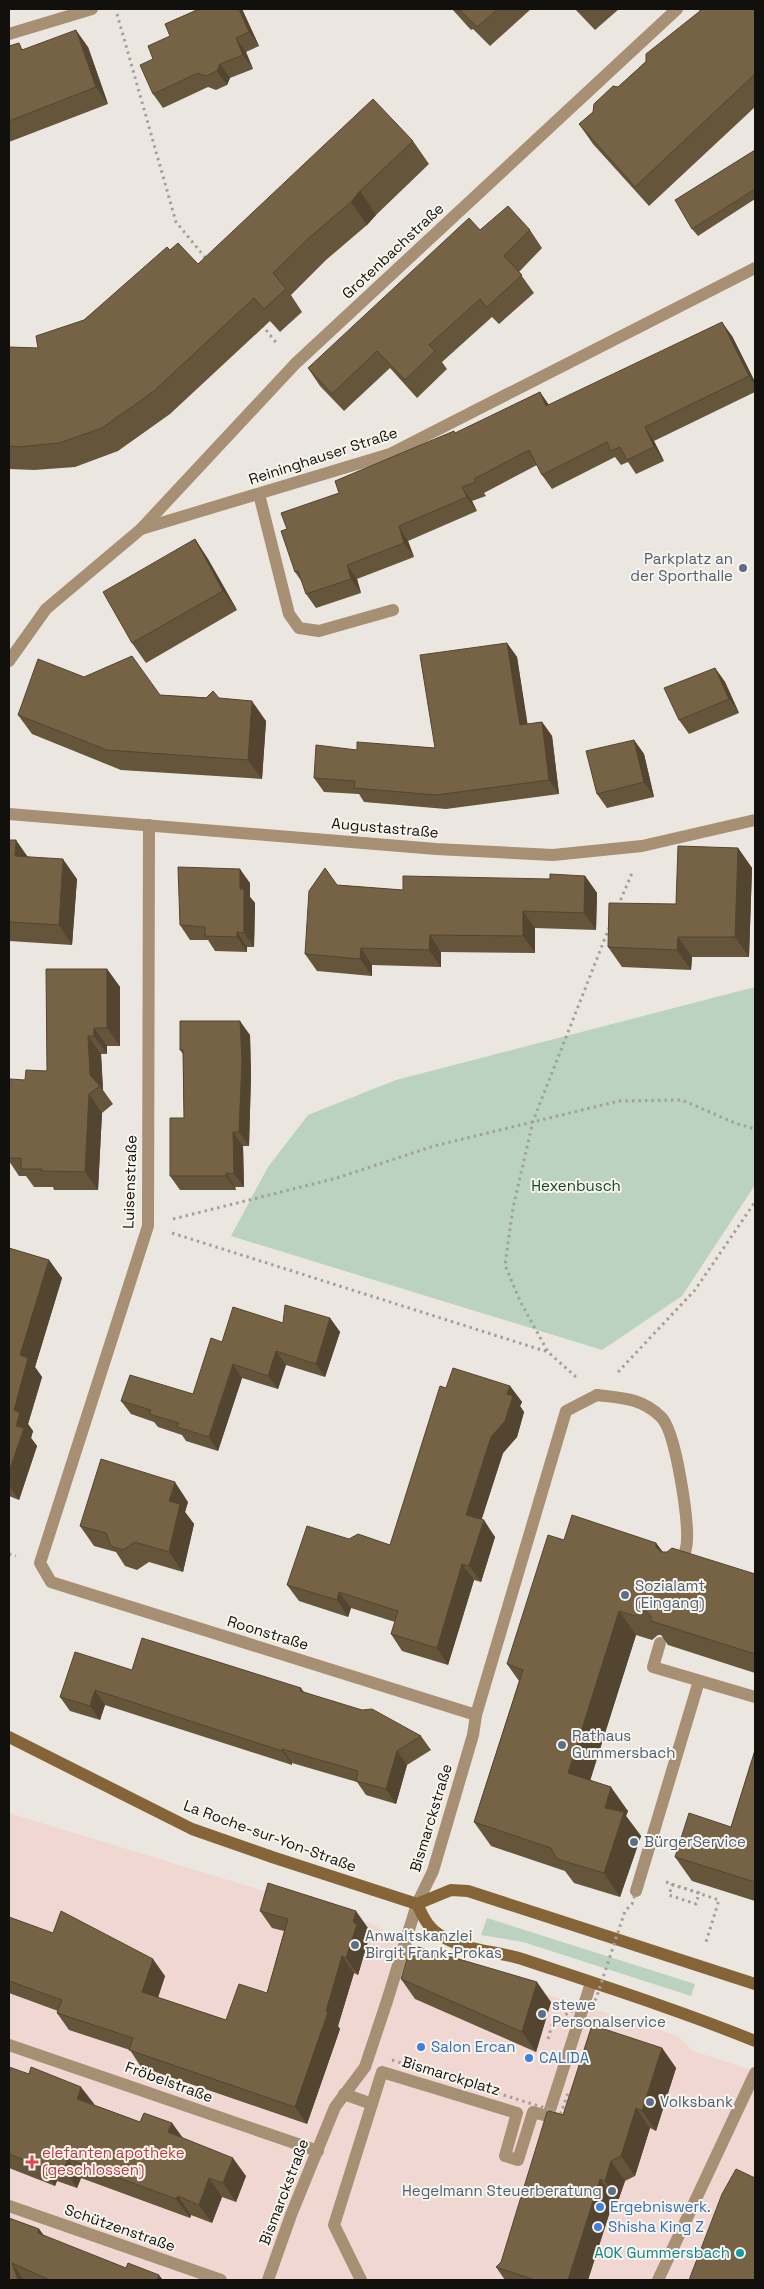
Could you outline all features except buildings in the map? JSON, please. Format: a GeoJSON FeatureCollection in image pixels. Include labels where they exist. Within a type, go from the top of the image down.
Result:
{"type":"FeatureCollection","features":[{"type":"Feature","properties":{"kind":"street"},"geometry":{"type":"LineString","coordinates":[[9,34],[92,9]]}},
{"type":"Feature","properties":{"kind":"street","name":"Grotenbachstraße"},"geometry":{"type":"LineString","coordinates":[[141,529],[295,364],[677,9]]}},
{"type":"Feature","properties":{"kind":"street","name":"Reininghauser Straße"},"geometry":{"type":"LineString","coordinates":[[9,661],[46,609],[141,529],[390,454],[755,268]]}},
{"type":"Feature","properties":{"kind":"street"},"geometry":{"type":"LineString","coordinates":[[258,494],[289,614],[299,628],[319,631],[393,610]]}},
{"type":"Feature","properties":{"kind":"street","name":"Augustastraße"},"geometry":{"type":"LineString","coordinates":[[9,814],[436,849],[543,854],[642,846],[755,820]]}},
{"type":"Feature","properties":{"kind":"street","name":"Luisenstraße"},"geometry":{"type":"LineString","coordinates":[[51,1582],[40,1563],[148,1226],[149,825]]}},
{"type":"Feature","properties":{"kind":"street"},"geometry":{"type":"LineString","coordinates":[[597,1395],[636,1400],[662,1417],[678,1463],[686,1507],[688,1543],[681,1569]]}},
{"type":"Feature","properties":{"kind":"street","name":"Bismarckstraße"},"geometry":{"type":"LineString","coordinates":[[268,2280],[335,2107],[365,2067],[388,2002],[417,1904],[433,1871],[473,1735],[476,1715],[566,1411],[597,1395]]}},
{"type":"Feature","properties":{"kind":"street","name":"Roonstraße"},"geometry":{"type":"LineString","coordinates":[[51,1582],[476,1715]]}},
{"type":"Feature","properties":{"kind":"street"},"geometry":{"type":"LineString","coordinates":[[660,1643],[653,1667],[755,1697]]}},
{"type":"Feature","properties":{"kind":"street"},"geometry":{"type":"LineString","coordinates":[[636,1891],[698,1681]]}},
{"type":"Feature","properties":{"kind":"street","name":"La Roche-sur-Yon-Straße"},"geometry":{"type":"LineString","coordinates":[[9,1737],[192,1829],[417,1904]]}},
{"type":"Feature","properties":{"kind":"street"},"geometry":{"type":"LineString","coordinates":[[755,1984],[468,1891],[451,1890],[417,1904],[429,1928],[445,1938],[472,1948],[515,1957],[591,1982],[706,2021],[755,2041]]}},
{"type":"Feature","properties":{"kind":"street","name":"Bismarckplatz"},"geometry":{"type":"LineString","coordinates":[[361,2280],[334,2225],[382,2072],[517,2113],[505,2156],[518,2160],[532,2112],[551,2121],[591,1982]]}},
{"type":"Feature","properties":{"kind":"street","name":"Fröbelstraße"},"geometry":{"type":"LineString","coordinates":[[9,2045],[318,2151]]}},
{"type":"Feature","properties":{"kind":"street"},"geometry":{"type":"LineString","coordinates":[[658,2280],[755,2073]]}},
{"type":"Feature","properties":{"kind":"street"},"geometry":{"type":"LineString","coordinates":[[344,2094],[372,2104]]}},
{"type":"Feature","properties":{"kind":"street","name":"Schützenstraße"},"geometry":{"type":"LineString","coordinates":[[9,2206],[221,2280]]}},
{"type":"Feature","properties":{"kind":"path"},"geometry":{"type":"LineString","coordinates":[[115,9],[176,222],[213,267]]}},
{"type":"Feature","properties":{"kind":"path"},"geometry":{"type":"LineString","coordinates":[[257,320],[295,364]]}},
{"type":"Feature","properties":{"kind":"path"},"geometry":{"type":"LineString","coordinates":[[616,910],[642,846]]}},
{"type":"Feature","properties":{"kind":"path"},"geometry":{"type":"LineString","coordinates":[[613,920],[533,1121],[513,1208],[505,1265],[520,1302],[548,1352],[597,1395],[694,1290],[755,1202]]}},
{"type":"Feature","properties":{"kind":"path"},"geometry":{"type":"LineString","coordinates":[[148,1226],[337,1178],[434,1146],[619,1101],[682,1100],[735,1123],[755,1129]]}},
{"type":"Feature","properties":{"kind":"path"},"geometry":{"type":"LineString","coordinates":[[148,1226],[548,1352]]}},
{"type":"Feature","properties":{"kind":"path"},"geometry":{"type":"LineString","coordinates":[[670,1883],[699,1893],[697,1898],[696,1904],[669,1895],[672,1885],[678,1886],[686,1889],[695,1892],[703,1895],[719,1900],[706,1944]]}},
{"type":"Feature","properties":{"kind":"path"},"geometry":{"type":"LineString","coordinates":[[548,2039],[553,2021],[596,2000],[625,1911],[632,1904],[636,1891]]}},
{"type":"Feature","properties":{"kind":"path"},"geometry":{"type":"LineString","coordinates":[[392,2060],[561,2113],[568,2093],[575,2095]]}},
{"type":"Feature","properties":{"kind":"shaded area"},"geometry":{"type":"Polygon","coordinates":[[[9,1813],[372,1924],[439,1960],[678,2036],[693,2051],[755,2071],[755,2280],[9,2280],[9,1813]]]}},
{"type":"Feature","properties":{"kind":"green space","name":"Hexenbusch"},"geometry":{"type":"Polygon","coordinates":[[[755,987],[755,1185],[682,1296],[602,1350],[231,1236],[268,1167],[308,1115],[396,1080],[755,987]]]}},
{"type":"Feature","properties":{"kind":"green space"},"geometry":{"type":"Polygon","coordinates":[[[487,1918],[695,1984],[691,1996],[523,1942],[481,1935],[487,1918]]]}},
{"type":"Feature","properties":{"kind":"place","name":"Parkplatz an der Sporthalle"},"geometry":{"type":"Point","coordinates":[743,568]}},
{"type":"Feature","properties":{"kind":"place","name":"Sozialamt (Eingang)"},"geometry":{"type":"Point","coordinates":[625,1595]}},
{"type":"Feature","properties":{"kind":"place","name":"Rathaus Gummersbach"},"geometry":{"type":"Point","coordinates":[562,1745]}},
{"type":"Feature","properties":{"kind":"place","name":"BürgerService"},"geometry":{"type":"Point","coordinates":[634,1842]}},
{"type":"Feature","properties":{"kind":"place","name":"Anwaltskanzlei Birgit Frank-Prokas"},"geometry":{"type":"Point","coordinates":[355,1945]}},
{"type":"Feature","properties":{"kind":"place","name":"stewe Personalservice"},"geometry":{"type":"Point","coordinates":[542,2014]}},
{"type":"Feature","properties":{"kind":"place","name":"Salon Ercan"},"geometry":{"type":"Point","coordinates":[421,2047]}},
{"type":"Feature","properties":{"kind":"place","name":"CALIDA"},"geometry":{"type":"Point","coordinates":[529,2058]}},
{"type":"Feature","properties":{"kind":"place","name":"Volksbank"},"geometry":{"type":"Point","coordinates":[650,2102]}},
{"type":"Feature","properties":{"kind":"place","name":"elefanten apotheke (geschlossen)"},"geometry":{"type":"Point","coordinates":[32,2162]}},
{"type":"Feature","properties":{"kind":"place","name":"Hegelmann Steuerberatung"},"geometry":{"type":"Point","coordinates":[612,2191]}},
{"type":"Feature","properties":{"kind":"place","name":"Ergebniswerk."},"geometry":{"type":"Point","coordinates":[600,2207]}},
{"type":"Feature","properties":{"kind":"place","name":"Shisha King Z"},"geometry":{"type":"Point","coordinates":[598,2227]}},
{"type":"Feature","properties":{"kind":"place","name":"AOK Gummersbach"},"geometry":{"type":"Point","coordinates":[740,2253]}}]}
